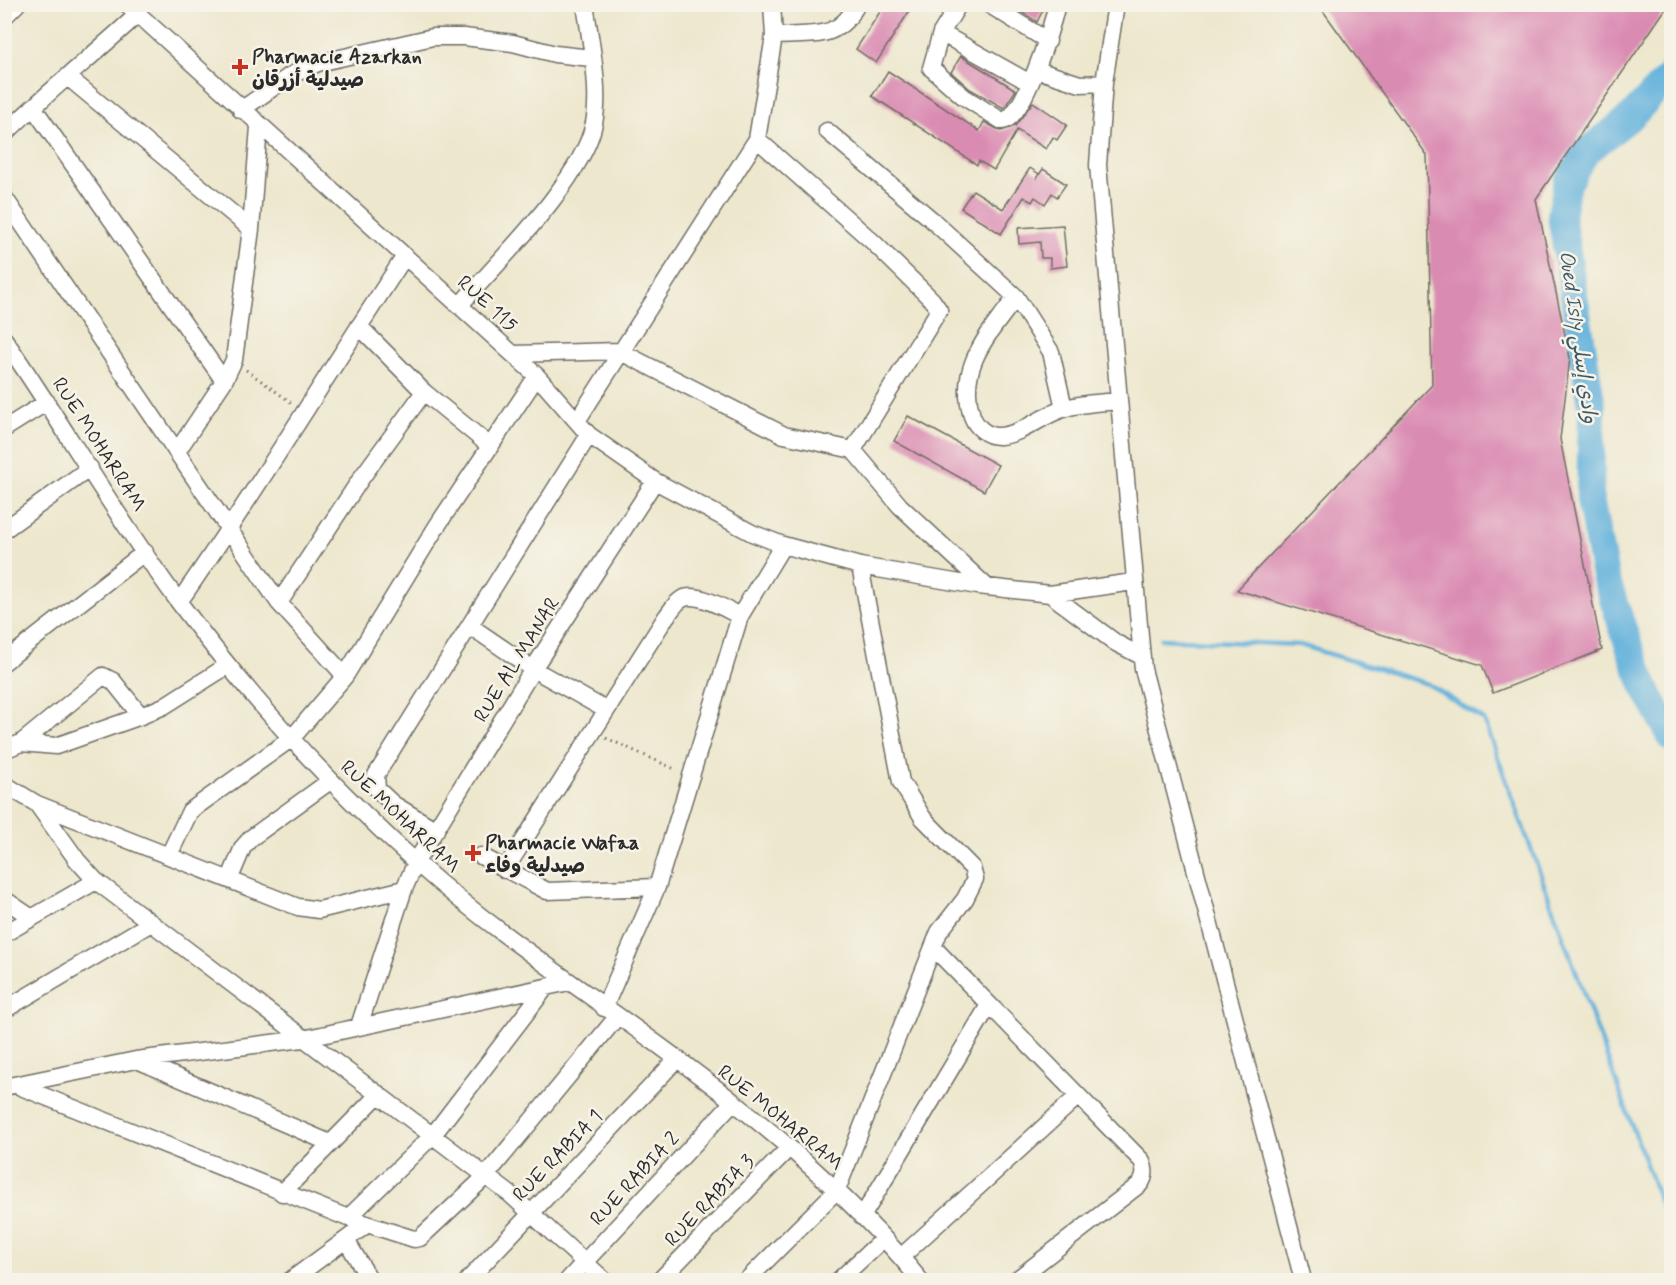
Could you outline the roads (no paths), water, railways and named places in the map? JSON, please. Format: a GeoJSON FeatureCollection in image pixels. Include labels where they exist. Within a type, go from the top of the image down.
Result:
{"type":"FeatureCollection","features":[{"type":"Feature","properties":{"kind":"street"},"geometry":{"type":"LineString","coordinates":[[4,17],[17,4]]}},
{"type":"Feature","properties":{"kind":"street"},"geometry":{"type":"LineString","coordinates":[[459,306],[553,198],[583,157],[595,122],[597,93],[585,4]]}},
{"type":"Feature","properties":{"kind":"street"},"geometry":{"type":"LineString","coordinates":[[577,421],[619,351],[757,139],[774,36],[772,4]]}},
{"type":"Feature","properties":{"kind":"street"},"geometry":{"type":"LineString","coordinates":[[774,36],[834,32],[847,22],[857,4]]}},
{"type":"Feature","properties":{"kind":"street"},"geometry":{"type":"LineString","coordinates":[[959,4],[941,33],[931,68],[964,98],[1002,121],[1011,117],[1034,76],[1048,40],[1057,4]]}},
{"type":"Feature","properties":{"kind":"street"},"geometry":{"type":"LineString","coordinates":[[988,4],[1048,40]]}},
{"type":"Feature","properties":{"kind":"street"},"geometry":{"type":"LineString","coordinates":[[1116,4],[1104,83],[1098,165],[1141,656],[1303,1281]]}},
{"type":"Feature","properties":{"kind":"street"},"geometry":{"type":"LineString","coordinates":[[4,135],[33,107],[69,78],[132,9]]}},
{"type":"Feature","properties":{"kind":"street","name":"RUE 115"},"geometry":{"type":"LineString","coordinates":[[132,9],[259,127],[514,354],[537,376],[589,435],[655,481],[752,533],[783,545],[860,566],[987,587],[1050,594],[1133,582]]}},
{"type":"Feature","properties":{"kind":"street"},"geometry":{"type":"LineString","coordinates":[[941,33],[1034,76],[1080,84],[1104,83]]}},
{"type":"Feature","properties":{"kind":"street"},"geometry":{"type":"LineString","coordinates":[[241,110],[291,75],[318,63],[433,37],[484,39],[555,54],[591,58]]}},
{"type":"Feature","properties":{"kind":"street"},"geometry":{"type":"LineString","coordinates":[[69,78],[251,229]]}},
{"type":"Feature","properties":{"kind":"street"},"geometry":{"type":"LineString","coordinates":[[33,107],[224,381]]}},
{"type":"Feature","properties":{"kind":"street"},"geometry":{"type":"LineString","coordinates":[[178,450],[224,381],[234,360],[251,229],[259,127]]}},
{"type":"Feature","properties":{"kind":"street"},"geometry":{"type":"LineString","coordinates":[[827,130],[931,219],[1016,297],[1051,352],[1063,406]]}},
{"type":"Feature","properties":{"kind":"street"},"geometry":{"type":"LineString","coordinates":[[757,139],[873,242],[932,300],[939,310],[853,450]]}},
{"type":"Feature","properties":{"kind":"street"},"geometry":{"type":"LineString","coordinates":[[4,197],[231,528],[279,603],[345,676]]}},
{"type":"Feature","properties":{"kind":"street"},"geometry":{"type":"LineString","coordinates":[[179,602],[231,528],[303,411],[405,256]]}},
{"type":"Feature","properties":{"kind":"street"},"geometry":{"type":"LineString","coordinates":[[1016,297],[988,335],[969,372],[967,394],[975,424],[985,433],[997,436],[1013,434],[1063,406],[1118,399]]}},
{"type":"Feature","properties":{"kind":"street"},"geometry":{"type":"LineString","coordinates":[[359,326],[424,392],[490,446]]}},
{"type":"Feature","properties":{"kind":"street","name":"RUE MOHARRAM"},"geometry":{"type":"LineString","coordinates":[[4,339],[179,602],[227,666],[330,781],[416,862],[569,982],[677,1059],[837,1190],[901,1257],[920,1281]]}},
{"type":"Feature","properties":{"kind":"street"},"geometry":{"type":"LineString","coordinates":[[514,354],[619,351],[784,435],[853,450],[900,506],[987,587]]}},
{"type":"Feature","properties":{"kind":"street"},"geometry":{"type":"LineString","coordinates":[[169,855],[183,823],[196,806],[292,738],[345,676],[437,526],[537,376]]}},
{"type":"Feature","properties":{"kind":"street"},"geometry":{"type":"LineString","coordinates":[[279,603],[362,477],[424,392]]}},
{"type":"Feature","properties":{"kind":"street"},"geometry":{"type":"LineString","coordinates":[[4,429],[47,402]]}},
{"type":"Feature","properties":{"kind":"street"},"geometry":{"type":"LineString","coordinates":[[436,830],[393,804],[377,789],[376,775],[589,435]]}},
{"type":"Feature","properties":{"kind":"street"},"geometry":{"type":"LineString","coordinates":[[4,530],[90,468]]}},
{"type":"Feature","properties":{"kind":"street","name":"RUE AL MANAR"},"geometry":{"type":"LineString","coordinates":[[359,1026],[404,889],[416,862],[533,669],[655,481]]}},
{"type":"Feature","properties":{"kind":"street"},"geometry":{"type":"LineString","coordinates":[[10,1086],[366,1225],[406,1238],[420,1238],[484,1177],[610,1012],[657,887],[740,616],[783,545]]}},
{"type":"Feature","properties":{"kind":"street"},"geometry":{"type":"LineString","coordinates":[[4,662],[145,552]]}},
{"type":"Feature","properties":{"kind":"street"},"geometry":{"type":"LineString","coordinates":[[747,1281],[837,1190],[939,932],[972,888],[975,873],[923,818],[901,782],[860,566]]}},
{"type":"Feature","properties":{"kind":"street"},"geometry":{"type":"LineString","coordinates":[[1050,594],[1116,643],[1141,656]]}},
{"type":"Feature","properties":{"kind":"street"},"geometry":{"type":"LineString","coordinates":[[505,870],[666,617],[680,600],[689,597],[705,601],[740,616]]}},
{"type":"Feature","properties":{"kind":"street"},"geometry":{"type":"LineString","coordinates":[[470,626],[533,669],[606,710]]}},
{"type":"Feature","properties":{"kind":"street"},"geometry":{"type":"LineString","coordinates":[[21,743],[56,746],[141,716],[164,706],[227,666]]}},
{"type":"Feature","properties":{"kind":"street"},"geometry":{"type":"LineString","coordinates":[[4,750],[21,743],[103,676],[113,681],[141,716]]}},
{"type":"Feature","properties":{"kind":"street"},"geometry":{"type":"LineString","coordinates":[[230,879],[246,843],[330,781]]}},
{"type":"Feature","properties":{"kind":"street"},"geometry":{"type":"LineString","coordinates":[[5,783],[37,804],[298,908],[314,911],[404,889]]}},
{"type":"Feature","properties":{"kind":"street"},"geometry":{"type":"LineString","coordinates":[[37,804],[77,860],[96,881],[433,1135],[531,1212],[604,1281]]}},
{"type":"Feature","properties":{"kind":"street"},"geometry":{"type":"LineString","coordinates":[[481,856],[547,891],[657,887]]}},
{"type":"Feature","properties":{"kind":"street"},"geometry":{"type":"LineString","coordinates":[[4,934],[96,881]]}},
{"type":"Feature","properties":{"kind":"street"},"geometry":{"type":"LineString","coordinates":[[4,899],[32,918]]}},
{"type":"Feature","properties":{"kind":"street"},"geometry":{"type":"LineString","coordinates":[[4,1010],[151,923]]}},
{"type":"Feature","properties":{"kind":"street"},"geometry":{"type":"LineString","coordinates":[[933,947],[1142,1161],[1145,1175],[1140,1184],[1016,1281]]}},
{"type":"Feature","properties":{"kind":"street"},"geometry":{"type":"LineString","coordinates":[[10,1086],[136,1060],[303,1039],[569,982]]}},
{"type":"Feature","properties":{"kind":"street"},"geometry":{"type":"LineString","coordinates":[[348,1218],[433,1135],[546,987]]}},
{"type":"Feature","properties":{"kind":"street"},"geometry":{"type":"LineString","coordinates":[[862,1217],[989,1005]]}},
{"type":"Feature","properties":{"kind":"street","name":"RUE RABIA 1"},"geometry":{"type":"LineString","coordinates":[[468,1281],[677,1059]]}},
{"type":"Feature","properties":{"kind":"street"},"geometry":{"type":"LineString","coordinates":[[136,1060],[330,1143]]}},
{"type":"Feature","properties":{"kind":"street"},"geometry":{"type":"LineString","coordinates":[[282,1192],[379,1094]]}},
{"type":"Feature","properties":{"kind":"street"},"geometry":{"type":"LineString","coordinates":[[901,1257],[1077,1097]]}},
{"type":"Feature","properties":{"kind":"street","name":"RUE RABIA 2"},"geometry":{"type":"LineString","coordinates":[[568,1281],[732,1103]]}},
{"type":"Feature","properties":{"kind":"street","name":"RUE RABIA 3"},"geometry":{"type":"LineString","coordinates":[[660,1281],[788,1149]]}},
{"type":"Feature","properties":{"kind":"street"},"geometry":{"type":"LineString","coordinates":[[291,1281],[366,1225]]}},
{"type":"Feature","properties":{"kind":"street"},"geometry":{"type":"LineString","coordinates":[[839,1281],[883,1239]]}},
{"type":"Feature","properties":{"kind":"street"},"geometry":{"type":"LineString","coordinates":[[346,1240],[370,1281]]}},
{"type":"Feature","properties":{"kind":"waterway","name":"Oued Isly وادي إسلي"},"geometry":{"type":"LineString","coordinates":[[1672,73],[1632,116],[1587,151],[1567,183],[1561,215],[1592,407],[1590,499],[1605,576],[1647,692],[1672,738]]}},
{"type":"Feature","properties":{"kind":"waterway"},"geometry":{"type":"LineString","coordinates":[[1161,639],[1300,645],[1428,684],[1484,720],[1672,1235]]}},
{"type":"Feature","properties":{"kind":"place","name":"Pharmacie Azarkan صيدلية أزرقان"},"geometry":{"type":"Point","coordinates":[240,67]}},
{"type":"Feature","properties":{"kind":"place","name":"Pharmacie Wafaa صيدلية وفاء"},"geometry":{"type":"Point","coordinates":[473,853]}}]}
